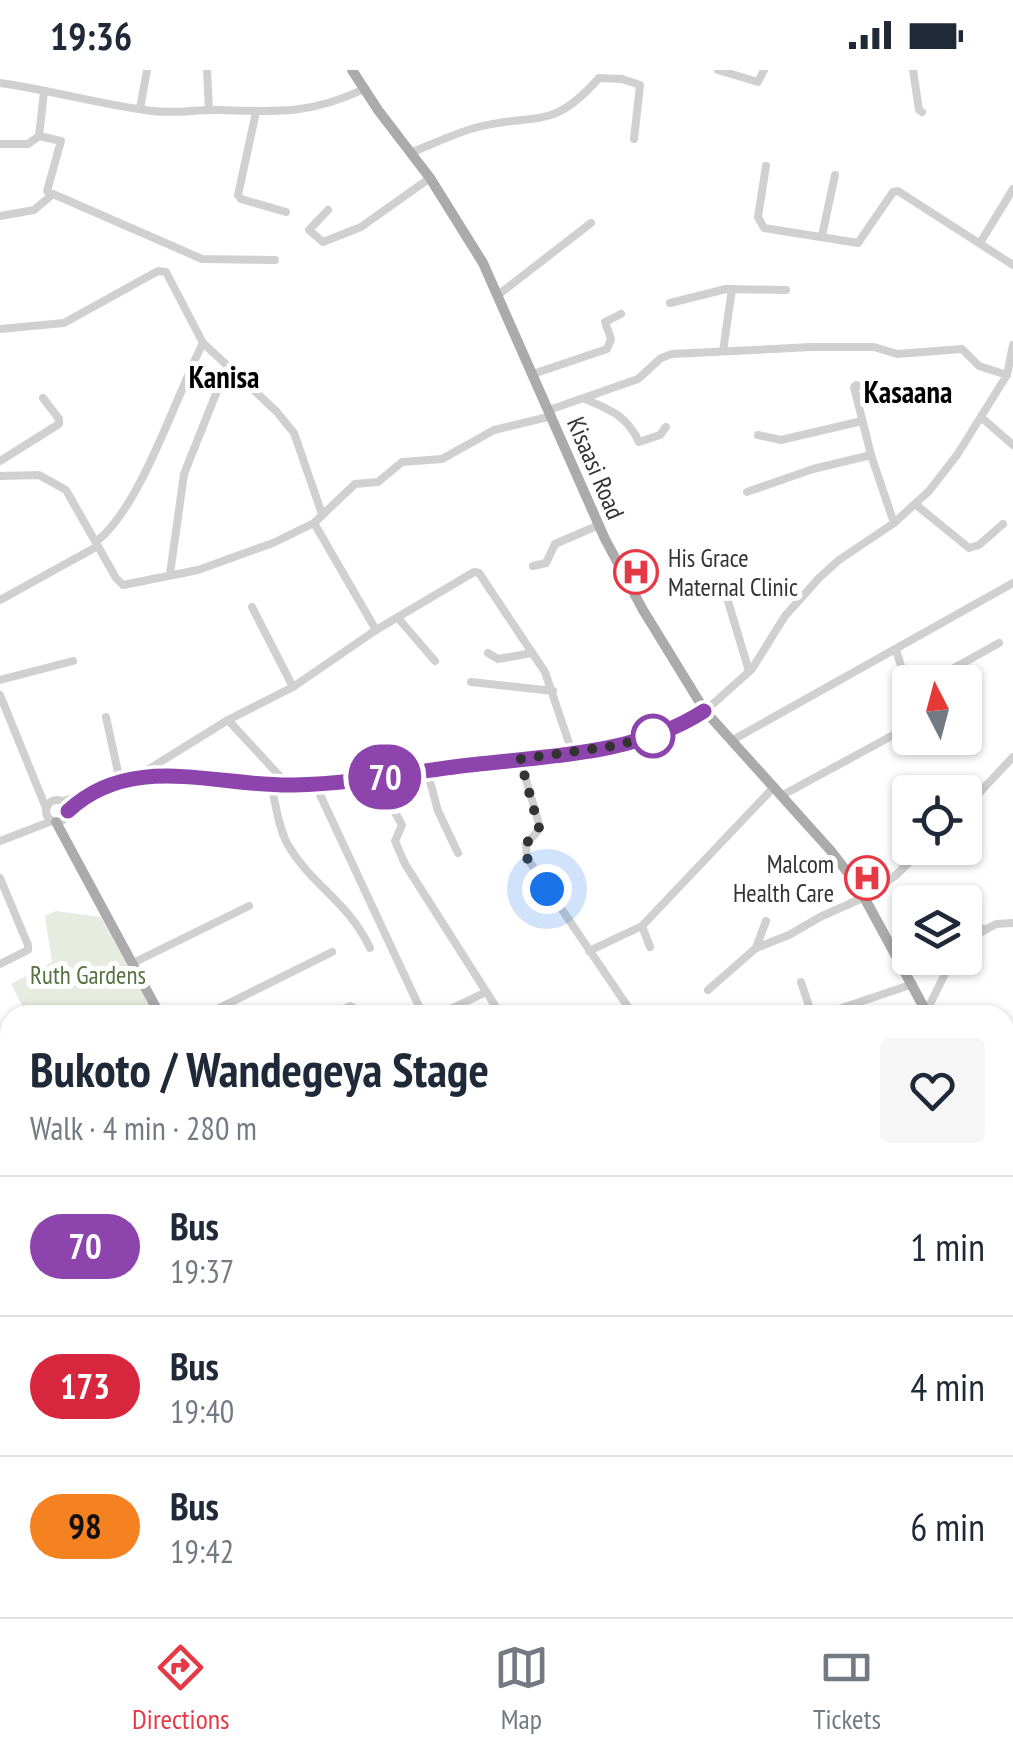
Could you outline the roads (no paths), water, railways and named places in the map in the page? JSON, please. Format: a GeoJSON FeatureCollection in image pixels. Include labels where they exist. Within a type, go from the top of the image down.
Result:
{"type":"FeatureCollection","features":[{"type":"Feature","properties":{"kind":"main road","name":"Kisaasi Road"},"geometry":{"type":"LineString","coordinates":[[352,70],[430,178],[483,263],[629,586],[704,711],[831,851],[865,897],[922,1005]]}},
{"type":"Feature","properties":{"kind":"main road"},"geometry":{"type":"LineString","coordinates":[[60,818],[68,842],[155,1005]]}},
{"type":"Feature","properties":{"kind":"street"},"geometry":{"type":"LineString","coordinates":[[140,109],[147,70]]}},
{"type":"Feature","properties":{"kind":"street"},"geometry":{"type":"LineString","coordinates":[[206,70],[209,110]]}},
{"type":"Feature","properties":{"kind":"street"},"geometry":{"type":"LineString","coordinates":[[604,78],[614,70]]}},
{"type":"Feature","properties":{"kind":"street"},"geometry":{"type":"LineString","coordinates":[[718,70],[758,82],[764,70]]}},
{"type":"Feature","properties":{"kind":"street"},"geometry":{"type":"LineString","coordinates":[[913,70],[922,112]]}},
{"type":"Feature","properties":{"kind":"street"},"geometry":{"type":"LineString","coordinates":[[410,154],[473,128],[552,117],[581,97],[597,79],[604,78],[634,82],[642,88],[634,140]]}},
{"type":"Feature","properties":{"kind":"street"},"geometry":{"type":"LineString","coordinates":[[0,83],[181,113],[309,109],[364,89]]}},
{"type":"Feature","properties":{"kind":"street"},"geometry":{"type":"LineString","coordinates":[[40,136],[44,92]]}},
{"type":"Feature","properties":{"kind":"street"},"geometry":{"type":"LineString","coordinates":[[256,112],[247,139],[238,195],[286,212]]}},
{"type":"Feature","properties":{"kind":"street"},"geometry":{"type":"LineString","coordinates":[[0,144],[28,144],[40,136],[61,141],[47,191],[50,194],[202,259],[274,260]]}},
{"type":"Feature","properties":{"kind":"street"},"geometry":{"type":"LineString","coordinates":[[766,166],[758,208],[764,228],[858,243],[893,192],[898,191],[1013,266]]}},
{"type":"Feature","properties":{"kind":"street"},"geometry":{"type":"LineString","coordinates":[[822,236],[835,175]]}},
{"type":"Feature","properties":{"kind":"street"},"geometry":{"type":"LineString","coordinates":[[328,210],[309,230],[323,242],[361,227],[430,178]]}},
{"type":"Feature","properties":{"kind":"street"},"geometry":{"type":"LineString","coordinates":[[980,244],[1013,189]]}},
{"type":"Feature","properties":{"kind":"street"},"geometry":{"type":"LineString","coordinates":[[0,216],[34,210],[50,194]]}},
{"type":"Feature","properties":{"kind":"street"},"geometry":{"type":"LineString","coordinates":[[498,295],[591,223]]}},
{"type":"Feature","properties":{"kind":"street"},"geometry":{"type":"LineString","coordinates":[[0,328],[64,323],[161,270],[168,274],[203,344],[276,411],[294,434],[322,514]]}},
{"type":"Feature","properties":{"kind":"street"},"geometry":{"type":"LineString","coordinates":[[723,351],[732,289]]}},
{"type":"Feature","properties":{"kind":"street"},"geometry":{"type":"LineString","coordinates":[[670,303],[732,289],[786,290]]}},
{"type":"Feature","properties":{"kind":"street"},"geometry":{"type":"LineString","coordinates":[[533,374],[607,349],[611,340],[604,322],[621,314]]}},
{"type":"Feature","properties":{"kind":"street"},"geometry":{"type":"LineString","coordinates":[[0,600],[97,544],[110,531],[128,506],[203,344]]}},
{"type":"Feature","properties":{"kind":"street"},"geometry":{"type":"LineString","coordinates":[[136,776],[315,784],[572,752],[664,732],[704,711],[749,672],[785,616],[820,577],[915,504],[957,455],[982,418],[1007,375],[1013,345]]}},
{"type":"Feature","properties":{"kind":"street"},"geometry":{"type":"LineString","coordinates":[[0,476],[39,475],[61,486],[74,501],[123,585],[198,570],[258,549],[314,523],[355,484],[378,482],[402,462],[442,459],[494,430],[550,413],[646,375],[661,358],[672,354],[812,346],[874,348],[897,354],[962,350],[979,366],[1007,375]]}},
{"type":"Feature","properties":{"kind":"street"},"geometry":{"type":"LineString","coordinates":[[170,574],[184,474],[227,366]]}},
{"type":"Feature","properties":{"kind":"street"},"geometry":{"type":"LineString","coordinates":[[894,523],[871,455],[854,386],[902,398]]}},
{"type":"Feature","properties":{"kind":"street"},"geometry":{"type":"LineString","coordinates":[[0,461],[59,424],[44,398]]}},
{"type":"Feature","properties":{"kind":"street"},"geometry":{"type":"LineString","coordinates":[[586,399],[619,413],[632,425],[639,442],[660,435],[666,427]]}},
{"type":"Feature","properties":{"kind":"street"},"geometry":{"type":"LineString","coordinates":[[982,418],[1013,445]]}},
{"type":"Feature","properties":{"kind":"street"},"geometry":{"type":"LineString","coordinates":[[758,435],[782,440],[862,421]]}},
{"type":"Feature","properties":{"kind":"street"},"geometry":{"type":"LineString","coordinates":[[747,492],[812,468],[871,455]]}},
{"type":"Feature","properties":{"kind":"street"},"geometry":{"type":"LineString","coordinates":[[915,504],[969,548],[979,545],[1003,524]]}},
{"type":"Feature","properties":{"kind":"street"},"geometry":{"type":"LineString","coordinates":[[314,523],[376,630]]}},
{"type":"Feature","properties":{"kind":"street"},"geometry":{"type":"LineString","coordinates":[[533,566],[546,563],[555,544],[599,525]]}},
{"type":"Feature","properties":{"kind":"street"},"geometry":{"type":"LineString","coordinates":[[33,827],[58,800],[136,776],[228,720],[293,687],[440,590],[477,572],[545,672],[572,752]]}},
{"type":"Feature","properties":{"kind":"street"},"geometry":{"type":"LineString","coordinates":[[731,741],[1013,583]]}},
{"type":"Feature","properties":{"kind":"street"},"geometry":{"type":"LineString","coordinates":[[724,588],[749,672]]}},
{"type":"Feature","properties":{"kind":"street"},"geometry":{"type":"LineString","coordinates":[[252,607],[293,687]]}},
{"type":"Feature","properties":{"kind":"street"},"geometry":{"type":"LineString","coordinates":[[398,618],[436,661]]}},
{"type":"Feature","properties":{"kind":"street"},"geometry":{"type":"LineString","coordinates":[[960,665],[999,643]]}},
{"type":"Feature","properties":{"kind":"street"},"geometry":{"type":"LineString","coordinates":[[896,650],[901,665]]}},
{"type":"Feature","properties":{"kind":"street"},"geometry":{"type":"LineString","coordinates":[[488,653],[498,659],[532,654]]}},
{"type":"Feature","properties":{"kind":"street"},"geometry":{"type":"LineString","coordinates":[[0,680],[73,661]]}},
{"type":"Feature","properties":{"kind":"street"},"geometry":{"type":"LineString","coordinates":[[471,682],[532,686],[552,692]]}},
{"type":"Feature","properties":{"kind":"street"},"geometry":{"type":"LineString","coordinates":[[0,695],[45,810],[60,818]]}},
{"type":"Feature","properties":{"kind":"street"},"geometry":{"type":"LineString","coordinates":[[106,717],[120,781]]}},
{"type":"Feature","properties":{"kind":"street"},"geometry":{"type":"LineString","coordinates":[[228,720],[288,785]]}},
{"type":"Feature","properties":{"kind":"street"},"geometry":{"type":"LineString","coordinates":[[589,951],[642,926],[777,792],[892,735]]}},
{"type":"Feature","properties":{"kind":"street"},"geometry":{"type":"LineString","coordinates":[[982,790],[1013,757]]}},
{"type":"Feature","properties":{"kind":"street"},"geometry":{"type":"LineString","coordinates":[[520,759],[539,828],[526,844],[526,853],[627,1005]]}},
{"type":"Feature","properties":{"kind":"street"},"geometry":{"type":"LineString","coordinates":[[427,770],[438,811],[458,853]]}},
{"type":"Feature","properties":{"kind":"street"},"geometry":{"type":"LineString","coordinates":[[376,778],[402,824],[396,841],[400,855],[494,1005]]}},
{"type":"Feature","properties":{"kind":"street"},"geometry":{"type":"LineString","coordinates":[[315,784],[418,1005]]}},
{"type":"Feature","properties":{"kind":"street"},"geometry":{"type":"LineString","coordinates":[[271,785],[286,843],[349,911],[370,948]]}},
{"type":"Feature","properties":{"kind":"street"},"geometry":{"type":"LineString","coordinates":[[37,788],[58,800]]}},
{"type":"Feature","properties":{"kind":"street"},"geometry":{"type":"LineString","coordinates":[[0,840],[60,818],[87,793]]}},
{"type":"Feature","properties":{"kind":"street"},"geometry":{"type":"LineString","coordinates":[[58,800],[60,818]]}},
{"type":"Feature","properties":{"kind":"street"},"geometry":{"type":"LineString","coordinates":[[708,990],[756,948],[865,897],[906,865]]}},
{"type":"Feature","properties":{"kind":"street"},"geometry":{"type":"LineString","coordinates":[[0,878],[28,950],[0,964]]}},
{"type":"Feature","properties":{"kind":"street"},"geometry":{"type":"LineString","coordinates":[[133,963],[249,906]]}},
{"type":"Feature","properties":{"kind":"street"},"geometry":{"type":"LineString","coordinates":[[756,948],[766,921]]}},
{"type":"Feature","properties":{"kind":"street"},"geometry":{"type":"LineString","coordinates":[[982,928],[1013,923]]}},
{"type":"Feature","properties":{"kind":"street"},"geometry":{"type":"LineString","coordinates":[[642,926],[650,947]]}},
{"type":"Feature","properties":{"kind":"street"},"geometry":{"type":"LineString","coordinates":[[224,1005],[332,952]]}},
{"type":"Feature","properties":{"kind":"street"},"geometry":{"type":"LineString","coordinates":[[930,1005],[945,975]]}},
{"type":"Feature","properties":{"kind":"street"},"geometry":{"type":"LineString","coordinates":[[802,982],[809,1005]]}},
{"type":"Feature","properties":{"kind":"street"},"geometry":{"type":"LineString","coordinates":[[851,1005],[913,984]]}},
{"type":"Feature","properties":{"kind":"street"},"geometry":{"type":"LineString","coordinates":[[459,1005],[486,992]]}},
{"type":"Feature","properties":{"kind":"place","name":"His Grace Maternal Clinic"},"geometry":{"type":"Point","coordinates":[636,572]}},
{"type":"Feature","properties":{"kind":"place","name":"Malcom Health Care"},"geometry":{"type":"Point","coordinates":[867,878]}},
{"type":"Feature","properties":{"kind":"district","name":"Kanisa"},"geometry":{"type":"Point","coordinates":[224,378]}},
{"type":"Feature","properties":{"kind":"district","name":"Kasaana"},"geometry":{"type":"Point","coordinates":[908,393]}},
{"type":"Feature","properties":{"kind":"park label","name":"Ruth Gardens"},"geometry":{"type":"Point","coordinates":[88,975]}}]}
